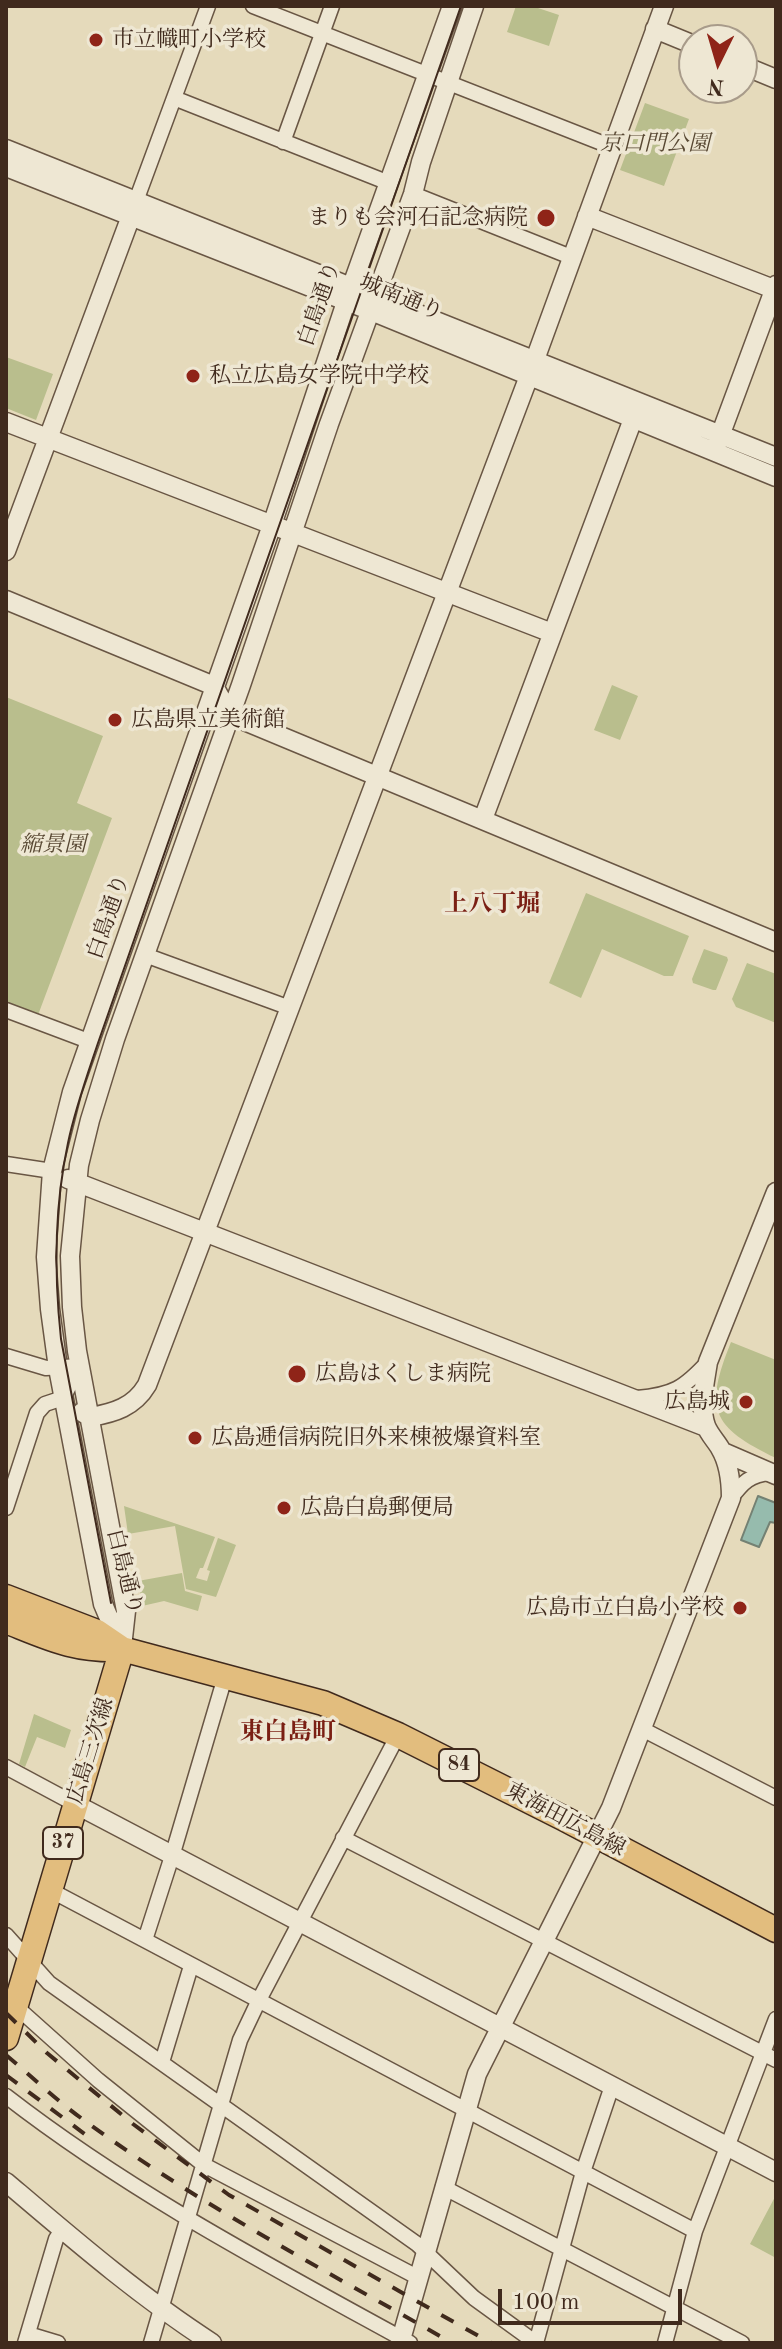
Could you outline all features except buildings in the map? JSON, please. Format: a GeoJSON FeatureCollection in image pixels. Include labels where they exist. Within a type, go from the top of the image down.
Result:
{"type":"FeatureCollection","features":[{"type":"Feature","properties":{"kind":"main road"},"geometry":{"type":"LineString","coordinates":[[6,1597],[97,1632],[122,1649]]}},
{"type":"Feature","properties":{"kind":"main road"},"geometry":{"type":"LineString","coordinates":[[6,1621],[64,1644],[92,1650],[122,1649]]}},
{"type":"Feature","properties":{"kind":"main road","name":"東海田広島線"},"geometry":{"type":"LineString","coordinates":[[122,1649],[323,1703],[398,1735],[776,1930]]}},
{"type":"Feature","properties":{"kind":"main road","name":"広島三次線"},"geometry":{"type":"LineString","coordinates":[[6,2038],[11,2002],[29,1961],[122,1649]]}},
{"type":"Feature","properties":{"kind":"street"},"geometry":{"type":"LineString","coordinates":[[6,551],[208,6]]}},
{"type":"Feature","properties":{"kind":"street"},"geometry":{"type":"LineString","coordinates":[[253,6],[612,147]]}},
{"type":"Feature","properties":{"kind":"street"},"geometry":{"type":"LineString","coordinates":[[283,142],[332,6]]}},
{"type":"Feature","properties":{"kind":"street","name":"白島通り"},"geometry":{"type":"LineString","coordinates":[[122,1649],[103,1604],[58,1368],[46,1257],[52,1171],[62,1125],[452,6]]}},
{"type":"Feature","properties":{"kind":"street","name":"白島通り"},"geometry":{"type":"LineString","coordinates":[[122,1649],[126,1611],[80,1366],[72,1307],[70,1256],[79,1165],[98,1092],[413,194],[446,83],[474,6]]}},
{"type":"Feature","properties":{"kind":"street"},"geometry":{"type":"LineString","coordinates":[[63,1398],[90,1417],[122,1409],[143,1393],[532,368],[664,6]]}},
{"type":"Feature","properties":{"kind":"street"},"geometry":{"type":"LineString","coordinates":[[655,29],[678,38]]}},
{"type":"Feature","properties":{"kind":"street"},"geometry":{"type":"LineString","coordinates":[[174,98],[389,183]]}},
{"type":"Feature","properties":{"kind":"street","name":"城南通り"},"geometry":{"type":"LineString","coordinates":[[6,149],[133,209]]}},
{"type":"Feature","properties":{"kind":"street","name":"城南通り"},"geometry":{"type":"LineString","coordinates":[[6,167],[133,209],[374,304],[717,443],[776,477]]}},
{"type":"Feature","properties":{"kind":"street"},"geometry":{"type":"LineString","coordinates":[[413,194],[571,257]]}},
{"type":"Feature","properties":{"kind":"street"},"geometry":{"type":"LineString","coordinates":[[587,216],[776,288],[717,443]]}},
{"type":"Feature","properties":{"kind":"street","name":"城南通り"},"geometry":{"type":"LineString","coordinates":[[532,368],[633,419],[776,457]]}},
{"type":"Feature","properties":{"kind":"street"},"geometry":{"type":"LineString","coordinates":[[483,819],[633,419]]}},
{"type":"Feature","properties":{"kind":"street"},"geometry":{"type":"LineString","coordinates":[[6,422],[552,633]]}},
{"type":"Feature","properties":{"kind":"street"},"geometry":{"type":"LineString","coordinates":[[6,600],[214,686],[230,715],[776,942]]}},
{"type":"Feature","properties":{"kind":"street"},"geometry":{"type":"LineString","coordinates":[[145,955],[290,1008]]}},
{"type":"Feature","properties":{"kind":"street"},"geometry":{"type":"LineString","coordinates":[[6,1010],[91,1042]]}},
{"type":"Feature","properties":{"kind":"street"},"geometry":{"type":"LineString","coordinates":[[6,1021],[44,1033],[59,1030]]}},
{"type":"Feature","properties":{"kind":"street"},"geometry":{"type":"LineString","coordinates":[[6,1156],[25,1165]]}},
{"type":"Feature","properties":{"kind":"street"},"geometry":{"type":"LineString","coordinates":[[6,1164],[52,1171],[77,1184],[706,1427]]}},
{"type":"Feature","properties":{"kind":"street"},"geometry":{"type":"LineString","coordinates":[[731,1498],[723,1452],[706,1427],[703,1400],[708,1362],[776,1192]]}},
{"type":"Feature","properties":{"kind":"street"},"geometry":{"type":"LineString","coordinates":[[6,1356],[35,1366],[80,1366]]}},
{"type":"Feature","properties":{"kind":"street"},"geometry":{"type":"LineString","coordinates":[[637,1398],[677,1390],[708,1362]]}},
{"type":"Feature","properties":{"kind":"street"},"geometry":{"type":"LineString","coordinates":[[6,1508],[37,1413],[45,1404],[63,1398],[80,1366]]}},
{"type":"Feature","properties":{"kind":"street"},"geometry":{"type":"LineString","coordinates":[[723,1452],[773,1474]]}},
{"type":"Feature","properties":{"kind":"street"},"geometry":{"type":"LineString","coordinates":[[6,2096],[72,2145],[188,2218],[404,2342],[443,2187],[481,2064],[598,1837],[731,1498],[743,1481],[756,1475],[773,1474]]}},
{"type":"Feature","properties":{"kind":"street"},"geometry":{"type":"LineString","coordinates":[[145,1940],[225,1677]]}},
{"type":"Feature","properties":{"kind":"street"},"geometry":{"type":"LineString","coordinates":[[642,1729],[776,1798]]}},
{"type":"Feature","properties":{"kind":"street"},"geometry":{"type":"LineString","coordinates":[[151,2343],[240,2040],[398,1735]]}},
{"type":"Feature","properties":{"kind":"street"},"geometry":{"type":"LineString","coordinates":[[6,1767],[776,2172]]}},
{"type":"Feature","properties":{"kind":"street"},"geometry":{"type":"LineString","coordinates":[[343,1838],[770,2056]]}},
{"type":"Feature","properties":{"kind":"street"},"geometry":{"type":"LineString","coordinates":[[50,1890],[695,2231]]}},
{"type":"Feature","properties":{"kind":"street"},"geometry":{"type":"LineString","coordinates":[[6,1935],[49,1983],[417,2244],[474,2298],[536,2343],[583,2172],[612,2086]]}},
{"type":"Feature","properties":{"kind":"street"},"geometry":{"type":"LineString","coordinates":[[162,2062],[191,1966]]}},
{"type":"Feature","properties":{"kind":"street"},"geometry":{"type":"LineString","coordinates":[[11,2002],[98,2080],[204,2165],[419,2278]]}},
{"type":"Feature","properties":{"kind":"street"},"geometry":{"type":"LineString","coordinates":[[665,2343],[695,2231],[770,2056],[776,2019]]}},
{"type":"Feature","properties":{"kind":"street"},"geometry":{"type":"LineString","coordinates":[[6,2182],[62,2230],[205,2341]]}},
{"type":"Feature","properties":{"kind":"street"},"geometry":{"type":"LineString","coordinates":[[443,2187],[742,2343]]}},
{"type":"Feature","properties":{"kind":"street"},"geometry":{"type":"LineString","coordinates":[[58,2343],[26,2339],[56,2239],[62,2230]]}},
{"type":"Feature","properties":{"kind":"green space"},"geometry":{"type":"Polygon","coordinates":[[[516,6],[532,6],[559,15],[549,46],[507,32],[516,6]]]}},
{"type":"Feature","properties":{"kind":"green space","name":"京口門公園"},"geometry":{"type":"Polygon","coordinates":[[[645,103],[689,119],[664,186],[620,170],[645,103]]]}},
{"type":"Feature","properties":{"kind":"green space"},"geometry":{"type":"Polygon","coordinates":[[[6,357],[53,374],[36,420],[6,408],[6,357]]]}},
{"type":"Feature","properties":{"kind":"green space"},"geometry":{"type":"Polygon","coordinates":[[[612,685],[638,696],[620,740],[594,730],[612,685]]]}},
{"type":"Feature","properties":{"kind":"green space","name":"縮景園"},"geometry":{"type":"Polygon","coordinates":[[[6,697],[103,736],[77,803],[112,818],[38,1015],[6,1004],[6,697]]]}},
{"type":"Feature","properties":{"kind":"green space"},"geometry":{"type":"Polygon","coordinates":[[[586,893],[689,936],[673,976],[664,976],[602,949],[581,998],[549,983],[586,893]]]}},
{"type":"Feature","properties":{"kind":"green space"},"geometry":{"type":"Polygon","coordinates":[[[704,949],[728,960],[716,990],[693,983],[704,949]]]}},
{"type":"Feature","properties":{"kind":"green space"},"geometry":{"type":"Polygon","coordinates":[[[747,963],[776,974],[776,1023],[736,1007],[732,999],[747,963]]]}},
{"type":"Feature","properties":{"kind":"green space","name":"広島城"},"geometry":{"type":"Polygon","coordinates":[[[731,1342],[776,1360],[776,1458],[738,1436],[719,1414],[716,1400],[718,1384],[731,1342]]]}},
{"type":"Feature","properties":{"kind":"green space"},"geometry":{"type":"Polygon","coordinates":[[[124,1506],[215,1537],[196,1578],[207,1581],[210,1571],[207,1570],[218,1538],[236,1545],[216,1597],[186,1589],[175,1526],[128,1534],[124,1506]]]}},
{"type":"Feature","properties":{"kind":"green space"},"geometry":{"type":"Polygon","coordinates":[[[182,1573],[185,1591],[202,1596],[198,1611],[164,1601],[142,1606],[138,1581],[182,1573]]]}},
{"type":"Feature","properties":{"kind":"green space"},"geometry":{"type":"Polygon","coordinates":[[[34,1714],[71,1730],[65,1748],[37,1737],[25,1767],[19,1764],[34,1714]]]}},
{"type":"Feature","properties":{"kind":"green space"},"geometry":{"type":"Polygon","coordinates":[[[776,2195],[776,2258],[750,2244],[776,2195]]]}},
{"type":"Feature","properties":{"kind":"shaded area"},"geometry":{"type":"Polygon","coordinates":[[[758,1496],[776,1503],[776,1523],[770,1522],[759,1547],[741,1540],[758,1496]]]}},
{"type":"Feature","properties":{"kind":"tram line"},"geometry":{"type":"LineString","coordinates":[[111,1603],[61,1339],[56,1266],[58,1216],[68,1143],[98,1043],[461,6]]}},
{"type":"Feature","properties":{"kind":"railway"},"geometry":{"type":"LineString","coordinates":[[6,2013],[47,2053],[133,2124],[229,2195],[491,2343]]}},
{"type":"Feature","properties":{"kind":"railway"},"geometry":{"type":"LineString","coordinates":[[6,2055],[71,2111],[170,2179],[263,2236],[452,2343]]}},
{"type":"Feature","properties":{"kind":"railway"},"geometry":{"type":"LineString","coordinates":[[6,2075],[86,2135]]}},
{"type":"Feature","properties":{"kind":"place","name":"市立幟町小学校"},"geometry":{"type":"Point","coordinates":[96,40]}},
{"type":"Feature","properties":{"kind":"place","name":"まりも会河石記念病院"},"geometry":{"type":"Point","coordinates":[546,218]}},
{"type":"Feature","properties":{"kind":"place","name":"私立広島女学院中学校"},"geometry":{"type":"Point","coordinates":[193,376]}},
{"type":"Feature","properties":{"kind":"place","name":"広島県立美術館"},"geometry":{"type":"Point","coordinates":[115,720]}},
{"type":"Feature","properties":{"kind":"place","name":"広島はくしま病院"},"geometry":{"type":"Point","coordinates":[297,1374]}},
{"type":"Feature","properties":{"kind":"place","name":"広島城"},"geometry":{"type":"Point","coordinates":[746,1402]}},
{"type":"Feature","properties":{"kind":"place","name":"広島逓信病院旧外来棟被爆資料室"},"geometry":{"type":"Point","coordinates":[195,1438]}},
{"type":"Feature","properties":{"kind":"place","name":"広島白島郵便局"},"geometry":{"type":"Point","coordinates":[284,1508]}},
{"type":"Feature","properties":{"kind":"place","name":"広島市立白島小学校"},"geometry":{"type":"Point","coordinates":[740,1608]}},
{"type":"Feature","properties":{"kind":"district","name":"上八丁堀"},"geometry":{"type":"Point","coordinates":[492,905]}},
{"type":"Feature","properties":{"kind":"district","name":"東白島町"},"geometry":{"type":"Point","coordinates":[288,1733]}}]}
